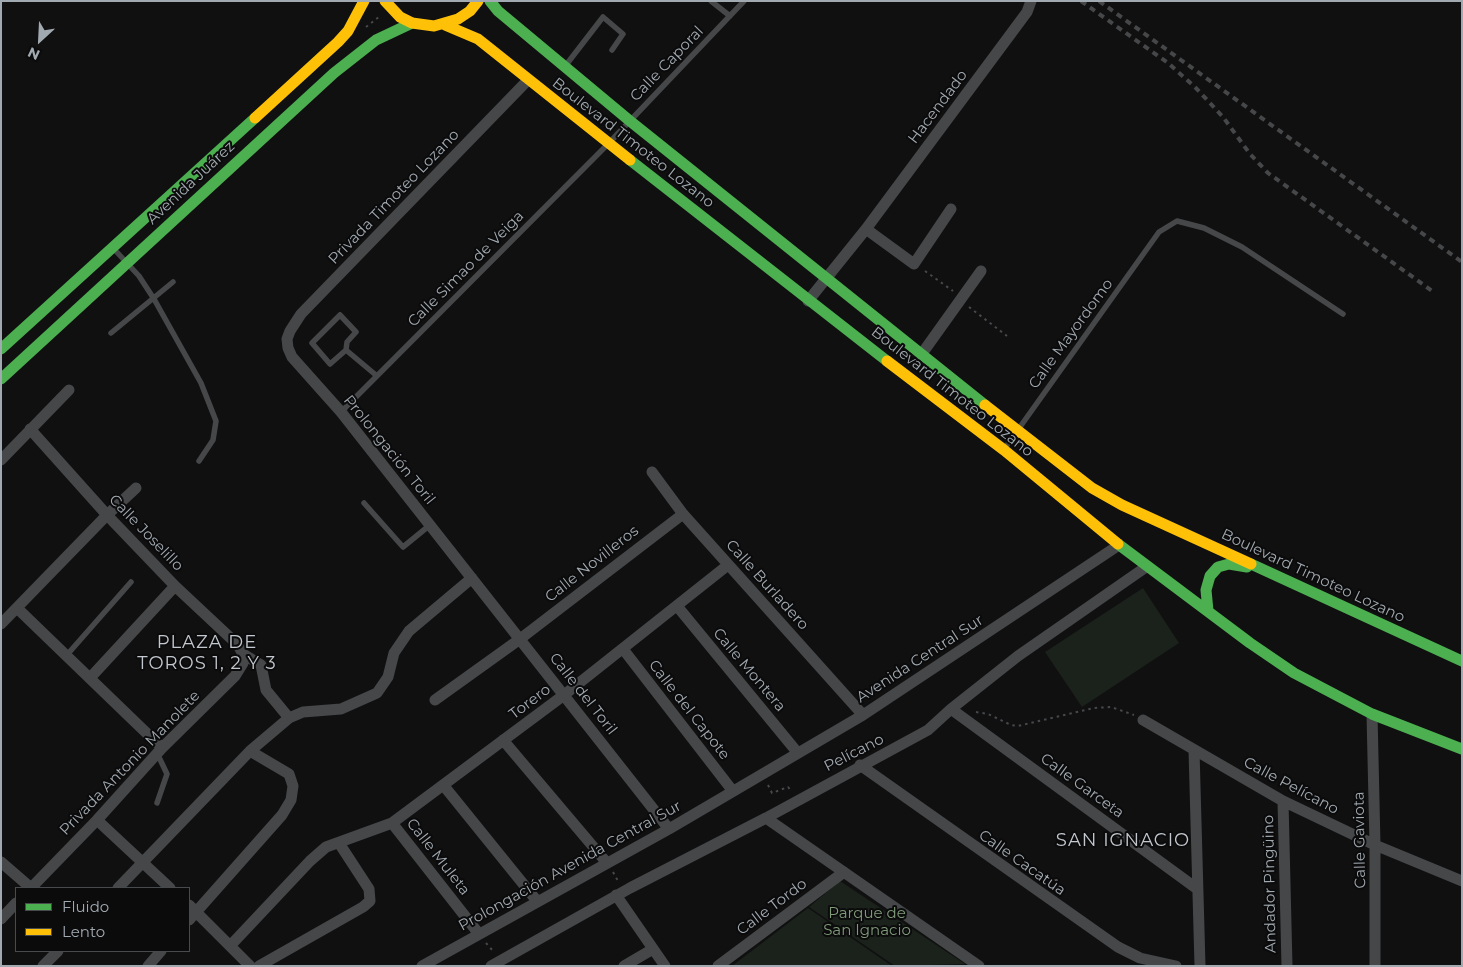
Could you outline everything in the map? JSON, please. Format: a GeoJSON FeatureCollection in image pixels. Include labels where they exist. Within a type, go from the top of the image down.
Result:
{"type":"FeatureCollection","features":[{"type":"Feature","properties":{"kind":"main road","name":"Avenida Juárez"},"geometry":{"type":"LineString","coordinates":[[1,349],[338,42],[348,31],[364,1]]}},
{"type":"Feature","properties":{"kind":"main road"},"geometry":{"type":"LineString","coordinates":[[385,1],[400,17],[412,23],[434,26],[458,20],[470,11],[478,1]]}},
{"type":"Feature","properties":{"kind":"main road","name":"Boulevard Timoteo Lozano"},"geometry":{"type":"LineString","coordinates":[[490,1],[498,12],[630,121],[762,246],[808,301],[1004,450],[1129,554],[1294,673],[1372,714],[1462,749]]}},
{"type":"Feature","properties":{"kind":"main road","name":"Avenida Juárez"},"geometry":{"type":"LineString","coordinates":[[1,379],[341,66],[376,40],[412,23]]}},
{"type":"Feature","properties":{"kind":"main road","name":"Boulevard Timoteo Lozano"},"geometry":{"type":"LineString","coordinates":[[444,25],[478,39],[608,144],[762,246],[826,278],[921,355],[1092,488],[1122,505],[1189,534],[1269,573],[1462,661]]}},
{"type":"Feature","properties":{"kind":"main road"},"geometry":{"type":"LineString","coordinates":[[1208,611],[1206,590],[1210,576],[1218,567],[1238,564],[1269,573]]}},
{"type":"Feature","properties":{"kind":"street","name":"Hacendado"},"geometry":{"type":"LineString","coordinates":[[808,301],[866,229],[1028,12],[1031,1]]}},
{"type":"Feature","properties":{"kind":"street","name":"Privada Timoteo Lozano"},"geometry":{"type":"LineString","coordinates":[[287,339],[294,323],[301,314],[528,80]]}},
{"type":"Feature","properties":{"kind":"street"},"geometry":{"type":"LineString","coordinates":[[866,229],[914,264],[950,210]]}},
{"type":"Feature","properties":{"kind":"street"},"geometry":{"type":"LineString","coordinates":[[921,355],[981,271]]}},
{"type":"Feature","properties":{"kind":"street","name":"Prolongación Toril"},"geometry":{"type":"LineString","coordinates":[[287,339],[292,357],[341,412],[472,578]]}},
{"type":"Feature","properties":{"kind":"street"},"geometry":{"type":"LineString","coordinates":[[1,460],[69,390]]}},
{"type":"Feature","properties":{"kind":"street","name":"Calle Joselillo"},"geometry":{"type":"LineString","coordinates":[[30,429],[107,515],[175,586],[238,645],[243,654],[261,665],[266,690],[289,718]]}},
{"type":"Feature","properties":{"kind":"street","name":"Calle Burladero"},"geometry":{"type":"LineString","coordinates":[[652,472],[683,514],[863,715]]}},
{"type":"Feature","properties":{"kind":"street"},"geometry":{"type":"LineString","coordinates":[[1,624],[107,515],[136,488]]}},
{"type":"Feature","properties":{"kind":"street","name":"Calle Novilleros"},"geometry":{"type":"LineString","coordinates":[[435,700],[683,514]]}},
{"type":"Feature","properties":{"kind":"street","name":"Avenida Central Sur"},"geometry":{"type":"LineString","coordinates":[[732,790],[863,715],[1119,545]]}},
{"type":"Feature","properties":{"kind":"street","name":"Torero"},"geometry":{"type":"LineString","coordinates":[[230,946],[310,861],[326,847],[392,823],[564,695],[728,565]]}},
{"type":"Feature","properties":{"kind":"street","name":"Pelícano"},"geometry":{"type":"LineString","coordinates":[[766,818],[860,765],[928,730],[951,709],[1018,656],[1144,565]]}},
{"type":"Feature","properties":{"kind":"street"},"geometry":{"type":"LineString","coordinates":[[119,887],[250,751],[289,718],[303,712],[341,709],[377,693],[388,677],[398,644],[409,631],[472,578]]}},
{"type":"Feature","properties":{"kind":"street","name":"Calle del Toril"},"geometry":{"type":"LineString","coordinates":[[472,578],[669,829]]}},
{"type":"Feature","properties":{"kind":"street"},"geometry":{"type":"LineString","coordinates":[[90,678],[175,586]]}},
{"type":"Feature","properties":{"kind":"street","name":"Calle Montera"},"geometry":{"type":"LineString","coordinates":[[677,606],[797,752]]}},
{"type":"Feature","properties":{"kind":"street"},"geometry":{"type":"LineString","coordinates":[[17,608],[90,678],[159,751]]}},
{"type":"Feature","properties":{"kind":"street","name":"Calle del Capote"},"geometry":{"type":"LineString","coordinates":[[623,649],[732,790]]}},
{"type":"Feature","properties":{"kind":"street","name":"Privada Antonio Manolete"},"geometry":{"type":"LineString","coordinates":[[32,887],[97,820],[159,751],[235,676],[243,663],[243,654]]}},
{"type":"Feature","properties":{"kind":"street","name":"Calle Garceta"},"geometry":{"type":"LineString","coordinates":[[951,709],[1196,888]]}},
{"type":"Feature","properties":{"kind":"street","name":"Calle Gaviota"},"geometry":{"type":"LineString","coordinates":[[1372,714],[1376,845],[1375,966]]}},
{"type":"Feature","properties":{"kind":"street","name":"Calle Pelícano"},"geometry":{"type":"LineString","coordinates":[[1143,720],[1283,801],[1376,845],[1462,880]]}},
{"type":"Feature","properties":{"kind":"street"},"geometry":{"type":"LineString","coordinates":[[503,740],[607,863]]}},
{"type":"Feature","properties":{"kind":"street"},"geometry":{"type":"LineString","coordinates":[[1194,750],[1196,888],[1200,966]]}},
{"type":"Feature","properties":{"kind":"street"},"geometry":{"type":"LineString","coordinates":[[250,751],[289,774],[293,786],[291,800],[282,815],[191,912],[250,966]]}},
{"type":"Feature","properties":{"kind":"street","name":"Calle Cacatúa"},"geometry":{"type":"LineString","coordinates":[[860,765],[1118,947],[1140,958],[1176,966]]}},
{"type":"Feature","properties":{"kind":"street"},"geometry":{"type":"LineString","coordinates":[[444,786],[537,901]]}},
{"type":"Feature","properties":{"kind":"street","name":"Prolongación Avenida Central Sur"},"geometry":{"type":"LineString","coordinates":[[422,966],[669,829],[732,790]]}},
{"type":"Feature","properties":{"kind":"street","name":"Andador Pingüino"},"geometry":{"type":"LineString","coordinates":[[1283,801],[1287,966]]}},
{"type":"Feature","properties":{"kind":"street"},"geometry":{"type":"LineString","coordinates":[[496,963],[616,895],[766,818],[979,966]]}},
{"type":"Feature","properties":{"kind":"street"},"geometry":{"type":"LineString","coordinates":[[97,820],[169,887]]}},
{"type":"Feature","properties":{"kind":"street","name":"Calle Muleta"},"geometry":{"type":"LineString","coordinates":[[392,823],[479,934]]}},
{"type":"Feature","properties":{"kind":"street"},"geometry":{"type":"LineString","coordinates":[[259,966],[363,907],[370,901],[368,889],[339,843]]}},
{"type":"Feature","properties":{"kind":"street"},"geometry":{"type":"LineString","coordinates":[[1,862],[30,887]]}},
{"type":"Feature","properties":{"kind":"street","name":"Calle Tordo"},"geometry":{"type":"LineString","coordinates":[[718,966],[844,872]]}},
{"type":"Feature","properties":{"kind":"street"},"geometry":{"type":"LineString","coordinates":[[616,895],[665,966]]}},
{"type":"Feature","properties":{"kind":"street"},"geometry":{"type":"LineString","coordinates":[[1,919],[15,904]]}},
{"type":"Feature","properties":{"kind":"street"},"geometry":{"type":"LineString","coordinates":[[624,966],[653,949]]}},
{"type":"Feature","properties":{"kind":"street"},"geometry":{"type":"LineString","coordinates":[[43,966],[57,952]]}},
{"type":"Feature","properties":{"kind":"street"},"geometry":{"type":"LineString","coordinates":[[148,966],[160,952]]}},
{"type":"Feature","properties":{"kind":"lane"},"geometry":{"type":"LineString","coordinates":[[711,1],[730,16]]}},
{"type":"Feature","properties":{"kind":"lane","name":"Calle Caporal"},"geometry":{"type":"LineString","coordinates":[[608,144],[744,1]]}},
{"type":"Feature","properties":{"kind":"lane"},"geometry":{"type":"LineString","coordinates":[[565,67],[603,17],[623,34],[612,50]]}},
{"type":"Feature","properties":{"kind":"lane","name":"Calle Simao de Veiga"},"geometry":{"type":"LineString","coordinates":[[341,412],[608,144]]}},
{"type":"Feature","properties":{"kind":"lane","name":"Calle Mayordomo"},"geometry":{"type":"LineString","coordinates":[[1004,450],[1159,232],[1177,221],[1204,228],[1242,247],[1343,314]]}},
{"type":"Feature","properties":{"kind":"lane"},"geometry":{"type":"LineString","coordinates":[[112,246],[154,299],[201,383],[216,421],[213,440],[199,461]]}},
{"type":"Feature","properties":{"kind":"lane"},"geometry":{"type":"LineString","coordinates":[[111,333],[173,282]]}},
{"type":"Feature","properties":{"kind":"lane"},"geometry":{"type":"LineString","coordinates":[[340,315],[356,332],[347,342],[346,350],[330,364],[312,343],[340,315]]}},
{"type":"Feature","properties":{"kind":"lane"},"geometry":{"type":"LineString","coordinates":[[346,350],[377,376]]}},
{"type":"Feature","properties":{"kind":"lane"},"geometry":{"type":"LineString","coordinates":[[364,503],[403,547],[430,525]]}},
{"type":"Feature","properties":{"kind":"lane"},"geometry":{"type":"LineString","coordinates":[[66,656],[131,582]]}},
{"type":"Feature","properties":{"kind":"lane"},"geometry":{"type":"LineString","coordinates":[[157,803],[167,774],[159,751]]}},
{"type":"Feature","properties":{"kind":"path"},"geometry":{"type":"LineString","coordinates":[[914,264],[942,282],[1007,336]]}},
{"type":"Feature","properties":{"kind":"path"},"geometry":{"type":"LineString","coordinates":[[951,709],[988,714],[1011,725],[1111,707],[1126,710],[1143,720]]}},
{"type":"Feature","properties":{"kind":"path"},"geometry":{"type":"LineString","coordinates":[[766,782],[772,793],[788,787],[797,800]]}},
{"type":"Feature","properties":{"kind":"path"},"geometry":{"type":"LineString","coordinates":[[479,934],[496,963]]}},
{"type":"Feature","properties":{"kind":"green space"},"geometry":{"type":"Polygon","coordinates":[[[1143,588],[1179,643],[1082,707],[1045,652],[1143,588]]]}},
{"type":"Feature","properties":{"kind":"green space","name":"Parque de San Ignacio"},"geometry":{"type":"Polygon","coordinates":[[[840,881],[965,964],[895,966],[809,907],[840,881]]]}},
{"type":"Feature","properties":{"kind":"green space"},"geometry":{"type":"Polygon","coordinates":[[[808,908],[892,966],[732,966],[808,908]]]}},
{"type":"Feature","properties":{"kind":"railway"},"geometry":{"type":"LineString","coordinates":[[1081,1],[1168,63],[1195,87],[1223,117],[1250,154],[1268,173],[1435,293]]}},
{"type":"Feature","properties":{"kind":"railway"},"geometry":{"type":"LineString","coordinates":[[1099,1],[1462,262]]}},
{"type":"Feature","properties":{"kind":"traffic: fast"},"geometry":{"type":"LineString","coordinates":[[490,1],[498,11],[630,121],[985,405]]}},
{"type":"Feature","properties":{"kind":"traffic: fast"},"geometry":{"type":"LineString","coordinates":[[1,379],[334,73],[376,40],[412,23]]}},
{"type":"Feature","properties":{"kind":"traffic: fast"},"geometry":{"type":"LineString","coordinates":[[1,349],[255,118]]}},
{"type":"Feature","properties":{"kind":"traffic: fast"},"geometry":{"type":"LineString","coordinates":[[630,160],[887,361]]}},
{"type":"Feature","properties":{"kind":"traffic: fast"},"geometry":{"type":"LineString","coordinates":[[1118,544],[1250,643],[1294,673],[1372,714],[1462,749]]}},
{"type":"Feature","properties":{"kind":"traffic: fast"},"geometry":{"type":"LineString","coordinates":[[1208,611],[1206,590],[1210,576],[1218,567],[1229,564],[1247,567]]}},
{"type":"Feature","properties":{"kind":"traffic: fast"},"geometry":{"type":"LineString","coordinates":[[1251,564],[1462,661]]}},
{"type":"Feature","properties":{"kind":"traffic: slow"},"geometry":{"type":"LineString","coordinates":[[255,118],[338,42],[348,31],[364,1]]}},
{"type":"Feature","properties":{"kind":"traffic: slow"},"geometry":{"type":"LineString","coordinates":[[385,1],[400,17],[412,23],[434,26],[458,19],[470,11],[478,1]]}},
{"type":"Feature","properties":{"kind":"traffic: slow"},"geometry":{"type":"LineString","coordinates":[[445,25],[478,39],[630,160]]}},
{"type":"Feature","properties":{"kind":"traffic: slow"},"geometry":{"type":"LineString","coordinates":[[887,361],[1004,450],[1118,544]]}},
{"type":"Feature","properties":{"kind":"traffic: slow"},"geometry":{"type":"LineString","coordinates":[[985,405],[1092,488],[1122,505],[1251,564]]}},
{"type":"Feature","properties":{"kind":"district","name":"PLAZA DE TOROS 1, 2 Y 3"},"geometry":{"type":"Point","coordinates":[207,653]}},
{"type":"Feature","properties":{"kind":"district","name":"SAN IGNACIO"},"geometry":{"type":"Point","coordinates":[1123,841]}}]}
